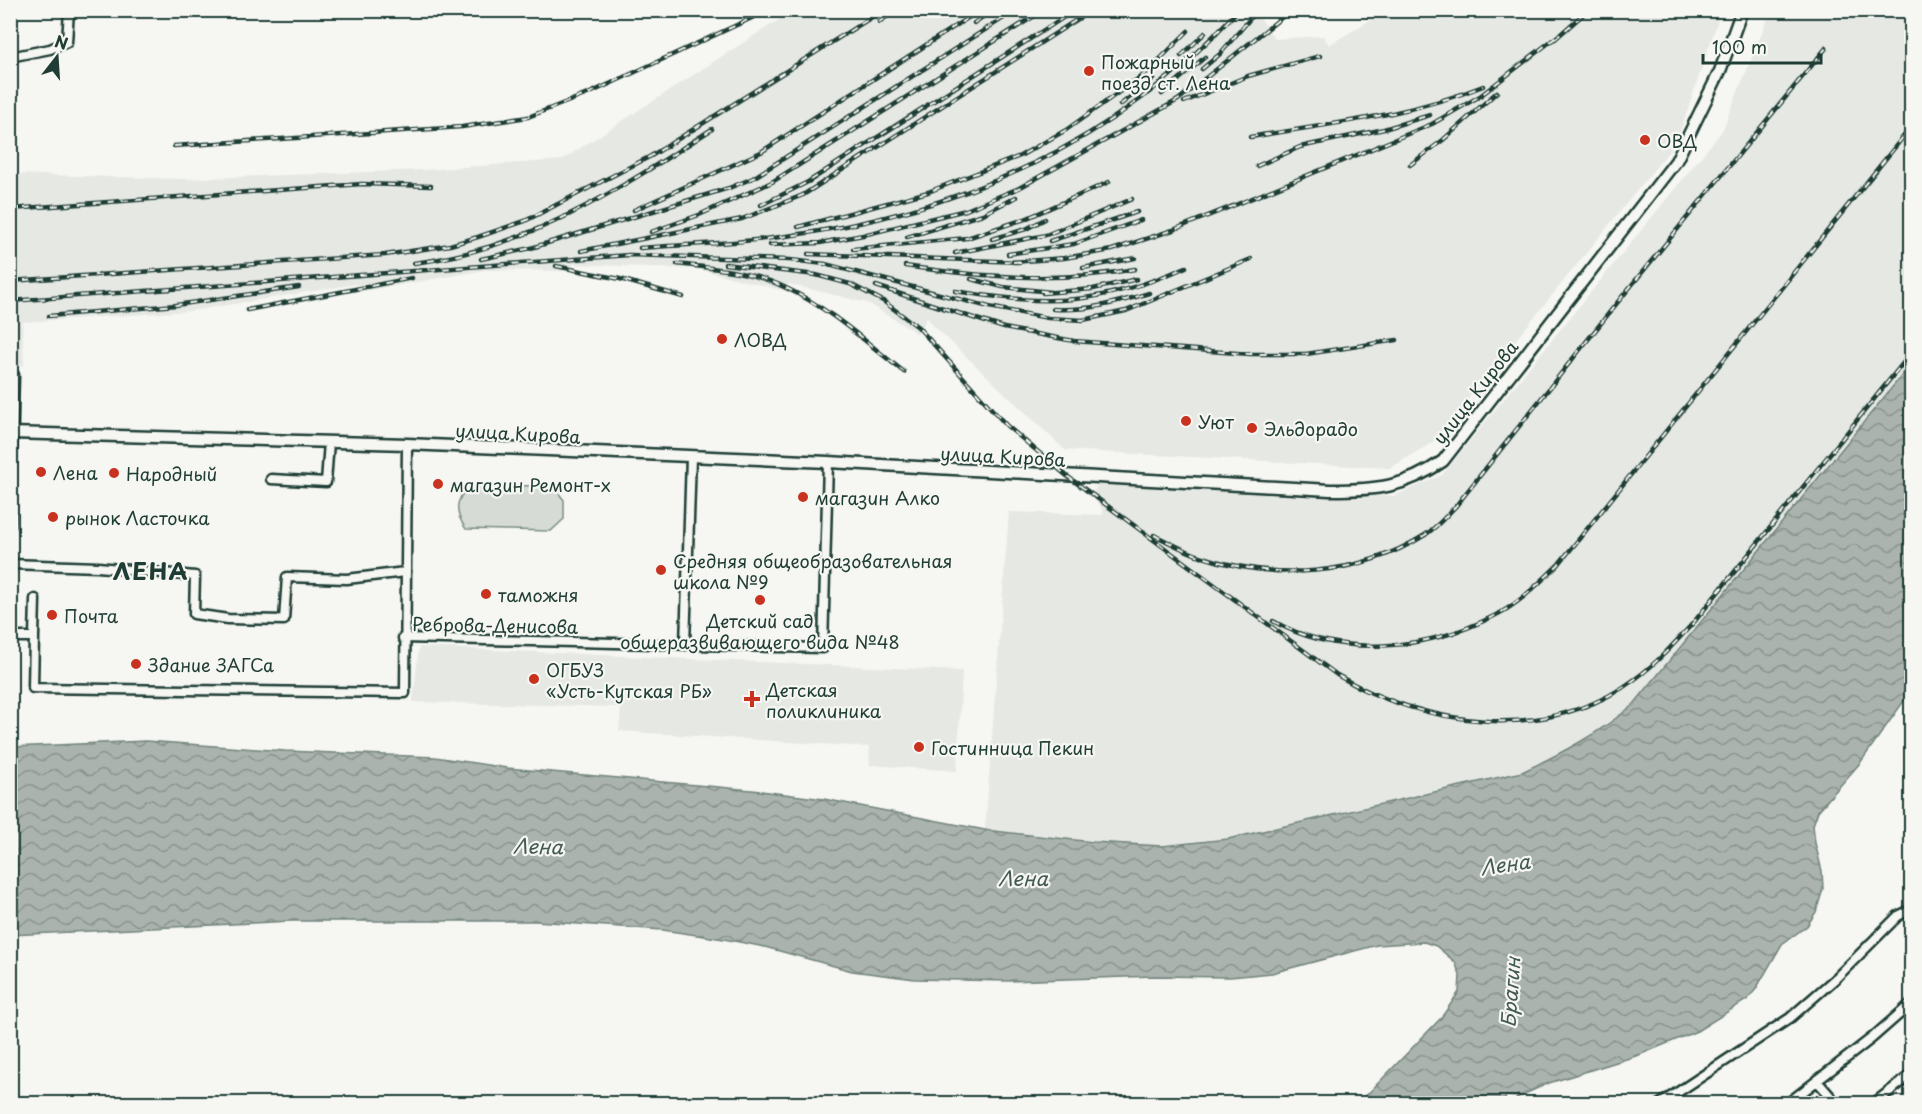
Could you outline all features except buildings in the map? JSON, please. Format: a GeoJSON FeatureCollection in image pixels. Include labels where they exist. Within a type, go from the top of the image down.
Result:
{"type":"FeatureCollection","features":[{"type":"Feature","properties":{"kind":"main road","name":"улица Кирова"},"geometry":{"type":"LineString","coordinates":[[12,438],[408,444],[828,462],[1330,490],[1374,490],[1400,484],[1425,473],[1443,461],[1676,161],[1720,71],[1742,10]]}},
{"type":"Feature","properties":{"kind":"street"},"geometry":{"type":"LineString","coordinates":[[10,57],[50,49],[67,42],[69,10]]}},
{"type":"Feature","properties":{"kind":"street"},"geometry":{"type":"LineString","coordinates":[[10,375],[14,375],[10,526]]}},
{"type":"Feature","properties":{"kind":"street"},"geometry":{"type":"LineString","coordinates":[[271,479],[326,482],[329,442]]}},
{"type":"Feature","properties":{"kind":"street"},"geometry":{"type":"LineString","coordinates":[[404,638],[408,444]]}},
{"type":"Feature","properties":{"kind":"street"},"geometry":{"type":"LineString","coordinates":[[685,645],[692,457]]}},
{"type":"Feature","properties":{"kind":"street","name":"Реброва-Денисова"},"geometry":{"type":"LineString","coordinates":[[34,637],[33,688],[405,693],[404,638],[823,648],[828,462]]}},
{"type":"Feature","properties":{"kind":"street"},"geometry":{"type":"LineString","coordinates":[[10,564],[98,567],[195,576],[194,614],[228,619],[284,620],[287,577],[347,579],[405,572]]}},
{"type":"Feature","properties":{"kind":"street"},"geometry":{"type":"LineString","coordinates":[[10,637],[34,637],[35,599]]}},
{"type":"Feature","properties":{"kind":"street"},"geometry":{"type":"LineString","coordinates":[[1660,1104],[1790,1018],[1836,978],[1898,916],[1911,909]]}},
{"type":"Feature","properties":{"kind":"street"},"geometry":{"type":"LineString","coordinates":[[1787,1104],[1818,1082],[1911,1003]]}},
{"type":"Feature","properties":{"kind":"street"},"geometry":{"type":"LineString","coordinates":[[1873,1104],[1911,1074]]}},
{"type":"Feature","properties":{"kind":"street"},"geometry":{"type":"LineString","coordinates":[[1818,1082],[1837,1104]]}},
{"type":"Feature","properties":{"kind":"shaded area"},"geometry":{"type":"Polygon","coordinates":[[[794,10],[1255,11],[1275,39],[1323,36],[1329,45],[1385,11],[1721,11],[1677,141],[1433,442],[1390,468],[1065,450],[927,317],[918,334],[868,303],[789,284],[785,291],[698,269],[573,264],[571,271],[485,270],[359,292],[357,284],[190,311],[22,322],[24,365],[11,366],[11,174],[183,179],[424,170],[562,160],[794,10]]]}},
{"type":"Feature","properties":{"kind":"shaded area"},"geometry":{"type":"Polygon","coordinates":[[[1771,11],[1911,11],[1911,364],[1634,705],[1613,722],[1561,753],[1522,772],[1228,839],[1162,846],[1093,842],[985,830],[1009,512],[1103,515],[1103,510],[1091,496],[1099,483],[1394,496],[1442,475],[1722,131],[1771,11]]]}},
{"type":"Feature","properties":{"kind":"shaded area"},"geometry":{"type":"Polygon","coordinates":[[[469,485],[553,486],[564,500],[564,519],[551,531],[466,529],[459,517],[458,507],[461,496],[469,485]]]}},
{"type":"Feature","properties":{"kind":"shaded area"},"geometry":{"type":"Polygon","coordinates":[[[419,647],[962,671],[957,771],[870,765],[869,747],[619,731],[621,707],[413,702],[419,647]]]}},
{"type":"Feature","properties":{"kind":"water","name":"Лена"},"geometry":{"type":"Polygon","coordinates":[[[1911,364],[1911,691],[1860,763],[1818,811],[1813,825],[1823,889],[1816,912],[1807,926],[1782,944],[1748,999],[1697,1031],[1639,1055],[1549,1083],[1518,1097],[1506,1096],[1504,1102],[1359,1103],[1441,1018],[1459,992],[1460,975],[1455,962],[1436,946],[1424,942],[1377,945],[1272,973],[1230,977],[1155,976],[1008,981],[915,979],[852,971],[765,947],[724,939],[663,930],[536,921],[291,921],[11,935],[11,747],[146,741],[285,751],[435,757],[507,768],[752,790],[824,799],[985,830],[1093,842],[1162,846],[1228,839],[1522,772],[1580,742],[1634,704],[1911,364]]]}},
{"type":"Feature","properties":{"kind":"waterway","name":"Брагин"},"geometry":{"type":"LineString","coordinates":[[1515,1104],[1518,1095]]}},
{"type":"Feature","properties":{"kind":"railway"},"geometry":{"type":"LineString","coordinates":[[174,146],[462,127],[528,117],[590,93],[769,10]]}},
{"type":"Feature","properties":{"kind":"railway"},"geometry":{"type":"LineString","coordinates":[[10,281],[385,255],[450,245],[478,237],[525,221],[651,156],[883,10]]}},
{"type":"Feature","properties":{"kind":"railway"},"geometry":{"type":"LineString","coordinates":[[879,22],[897,10]]}},
{"type":"Feature","properties":{"kind":"railway"},"geometry":{"type":"LineString","coordinates":[[634,210],[761,152],[980,10]]}},
{"type":"Feature","properties":{"kind":"railway"},"geometry":{"type":"LineString","coordinates":[[974,23],[993,10]]}},
{"type":"Feature","properties":{"kind":"railway"},"geometry":{"type":"LineString","coordinates":[[481,259],[531,248],[729,188],[753,178],[1016,10]]}},
{"type":"Feature","properties":{"kind":"railway"},"geometry":{"type":"LineString","coordinates":[[651,232],[699,215],[772,182],[1044,10]]}},
{"type":"Feature","properties":{"kind":"railway"},"geometry":{"type":"LineString","coordinates":[[761,205],[808,182],[1075,10]]}},
{"type":"Feature","properties":{"kind":"railway"},"geometry":{"type":"LineString","coordinates":[[581,251],[742,219],[803,195],[1092,10]]}},
{"type":"Feature","properties":{"kind":"railway"},"geometry":{"type":"LineString","coordinates":[[640,248],[728,243],[845,226],[909,211],[971,190],[1030,165],[1087,135],[1141,99],[1191,57],[1238,10]]}},
{"type":"Feature","properties":{"kind":"railway"},"geometry":{"type":"LineString","coordinates":[[770,245],[820,243],[863,235],[966,210],[1019,188],[1178,100],[1291,10]]}},
{"type":"Feature","properties":{"kind":"railway"},"geometry":{"type":"LineString","coordinates":[[1555,39],[1588,10]]}},
{"type":"Feature","properties":{"kind":"railway"},"geometry":{"type":"LineString","coordinates":[[1202,69],[1220,54],[1254,14]]}},
{"type":"Feature","properties":{"kind":"railway"},"geometry":{"type":"LineString","coordinates":[[798,227],[928,192],[1020,156],[1066,130],[1146,73],[1188,31]]}},
{"type":"Feature","properties":{"kind":"railway"},"geometry":{"type":"LineString","coordinates":[[1181,56],[1205,33]]}},
{"type":"Feature","properties":{"kind":"railway"},"geometry":{"type":"LineString","coordinates":[[1013,262],[1064,258],[1112,250],[1173,230],[1432,124],[1480,96],[1559,35]]}},
{"type":"Feature","properties":{"kind":"railway"},"geometry":{"type":"LineString","coordinates":[[1154,535],[1194,554],[1228,564],[1286,571],[1315,571],[1372,560],[1425,535],[1455,507],[1617,303],[1826,48]]}},
{"type":"Feature","properties":{"kind":"railway"},"geometry":{"type":"LineString","coordinates":[[1184,102],[1248,76],[1320,56]]}},
{"type":"Feature","properties":{"kind":"railway"},"geometry":{"type":"LineString","coordinates":[[1162,94],[1205,57]]}},
{"type":"Feature","properties":{"kind":"railway"},"geometry":{"type":"LineString","coordinates":[[1120,105],[1153,79]]}},
{"type":"Feature","properties":{"kind":"railway"},"geometry":{"type":"LineString","coordinates":[[1250,137],[1397,112],[1483,86]]}},
{"type":"Feature","properties":{"kind":"railway"},"geometry":{"type":"LineString","coordinates":[[1410,165],[1443,140],[1497,92]]}},
{"type":"Feature","properties":{"kind":"railway"},"geometry":{"type":"LineString","coordinates":[[1257,166],[1300,147],[1384,129],[1430,115]]}},
{"type":"Feature","properties":{"kind":"railway"},"geometry":{"type":"LineString","coordinates":[[1273,621],[1299,633],[1326,641],[1384,646],[1412,643],[1468,628],[1520,600],[1558,565],[1912,126]]}},
{"type":"Feature","properties":{"kind":"railway"},"geometry":{"type":"LineString","coordinates":[[414,263],[456,256],[534,231],[607,195],[712,129]]}},
{"type":"Feature","properties":{"kind":"railway"},"geometry":{"type":"LineString","coordinates":[[853,249],[967,238],[1025,219],[1109,182]]}},
{"type":"Feature","properties":{"kind":"railway"},"geometry":{"type":"LineString","coordinates":[[10,209],[362,184],[431,186]]}},
{"type":"Feature","properties":{"kind":"railway"},"geometry":{"type":"LineString","coordinates":[[907,237],[983,214],[1016,197]]}},
{"type":"Feature","properties":{"kind":"railway"},"geometry":{"type":"LineString","coordinates":[[955,253],[1046,235],[1132,199]]}},
{"type":"Feature","properties":{"kind":"railway"},"geometry":{"type":"LineString","coordinates":[[1050,241],[1137,212]]}},
{"type":"Feature","properties":{"kind":"railway"},"geometry":{"type":"LineString","coordinates":[[992,239],[1026,229],[1045,219]]}},
{"type":"Feature","properties":{"kind":"railway"},"geometry":{"type":"LineString","coordinates":[[1008,254],[1074,244],[1141,220]]}},
{"type":"Feature","properties":{"kind":"railway"},"geometry":{"type":"LineString","coordinates":[[808,254],[1021,262]]}},
{"type":"Feature","properties":{"kind":"railway"},"geometry":{"type":"LineString","coordinates":[[10,301],[629,255],[790,260],[825,264],[989,307],[1048,318],[1083,320],[1126,311],[1251,259]]}},
{"type":"Feature","properties":{"kind":"railway"},"geometry":{"type":"LineString","coordinates":[[1083,268],[1135,258]]}},
{"type":"Feature","properties":{"kind":"railway"},"geometry":{"type":"LineString","coordinates":[[677,264],[745,274],[784,287],[816,304],[904,372]]}},
{"type":"Feature","properties":{"kind":"railway"},"geometry":{"type":"LineString","coordinates":[[725,264],[816,275],[850,284],[883,301],[918,327],[1007,426],[1067,476],[1337,675],[1372,693],[1408,707],[1447,716],[1486,721],[1526,720],[1564,713],[1601,700],[1651,666],[1694,622],[1912,352]]}},
{"type":"Feature","properties":{"kind":"railway"},"geometry":{"type":"LineString","coordinates":[[556,266],[620,279],[683,297]]}},
{"type":"Feature","properties":{"kind":"railway"},"geometry":{"type":"LineString","coordinates":[[905,266],[1020,277],[1078,276],[1135,269]]}},
{"type":"Feature","properties":{"kind":"railway"},"geometry":{"type":"LineString","coordinates":[[955,291],[1018,299],[1073,299],[1099,296],[1126,289],[1186,267]]}},
{"type":"Feature","properties":{"kind":"railway"},"geometry":{"type":"LineString","coordinates":[[247,310],[412,278]]}},
{"type":"Feature","properties":{"kind":"railway"},"geometry":{"type":"LineString","coordinates":[[971,279],[1003,287],[1051,292]]}},
{"type":"Feature","properties":{"kind":"railway"},"geometry":{"type":"LineString","coordinates":[[1043,293],[1093,289],[1137,279]]}},
{"type":"Feature","properties":{"kind":"railway"},"geometry":{"type":"LineString","coordinates":[[876,286],[1004,328],[1074,341],[1250,354],[1306,354],[1397,340]]}},
{"type":"Feature","properties":{"kind":"railway"},"geometry":{"type":"LineString","coordinates":[[49,316],[176,305],[299,287]]}},
{"type":"Feature","properties":{"kind":"railway"},"geometry":{"type":"LineString","coordinates":[[1053,309],[1102,306],[1149,293]]}},
{"type":"Feature","properties":{"kind":"place","name":"Пожарный поезд ст. Лена"},"geometry":{"type":"Point","coordinates":[1089,71]}},
{"type":"Feature","properties":{"kind":"place","name":"ОВД"},"geometry":{"type":"Point","coordinates":[1645,140]}},
{"type":"Feature","properties":{"kind":"place","name":"ЛОВД"},"geometry":{"type":"Point","coordinates":[722,339]}},
{"type":"Feature","properties":{"kind":"place","name":"Уют"},"geometry":{"type":"Point","coordinates":[1186,421]}},
{"type":"Feature","properties":{"kind":"place","name":"Эльдорадо"},"geometry":{"type":"Point","coordinates":[1252,428]}},
{"type":"Feature","properties":{"kind":"place","name":"Лена"},"geometry":{"type":"Point","coordinates":[41,472]}},
{"type":"Feature","properties":{"kind":"place","name":"Народный"},"geometry":{"type":"Point","coordinates":[114,473]}},
{"type":"Feature","properties":{"kind":"place","name":"магазин Ремонт-х"},"geometry":{"type":"Point","coordinates":[438,484]}},
{"type":"Feature","properties":{"kind":"place","name":"магазин Алко"},"geometry":{"type":"Point","coordinates":[803,497]}},
{"type":"Feature","properties":{"kind":"place","name":"рынок Ласточка"},"geometry":{"type":"Point","coordinates":[53,517]}},
{"type":"Feature","properties":{"kind":"place","name":"Средняя общеобразовательная школа №9"},"geometry":{"type":"Point","coordinates":[661,570]}},
{"type":"Feature","properties":{"kind":"place","name":"таможня"},"geometry":{"type":"Point","coordinates":[486,594]}},
{"type":"Feature","properties":{"kind":"place","name":"Детский сад общеразвивающего вида №48"},"geometry":{"type":"Point","coordinates":[760,600]}},
{"type":"Feature","properties":{"kind":"place","name":"Почта"},"geometry":{"type":"Point","coordinates":[52,615]}},
{"type":"Feature","properties":{"kind":"place","name":"Здание ЗАГСа"},"geometry":{"type":"Point","coordinates":[136,664]}},
{"type":"Feature","properties":{"kind":"place","name":"ОГБУЗ «Усть-Кутская РБ»"},"geometry":{"type":"Point","coordinates":[534,679]}},
{"type":"Feature","properties":{"kind":"place","name":"Детская поликлиника"},"geometry":{"type":"Point","coordinates":[752,699]}},
{"type":"Feature","properties":{"kind":"place","name":"Гостинница Пекин"},"geometry":{"type":"Point","coordinates":[919,747]}},
{"type":"Feature","properties":{"kind":"district","name":"ЛЕНА"},"geometry":{"type":"Point","coordinates":[151,570]}}]}
